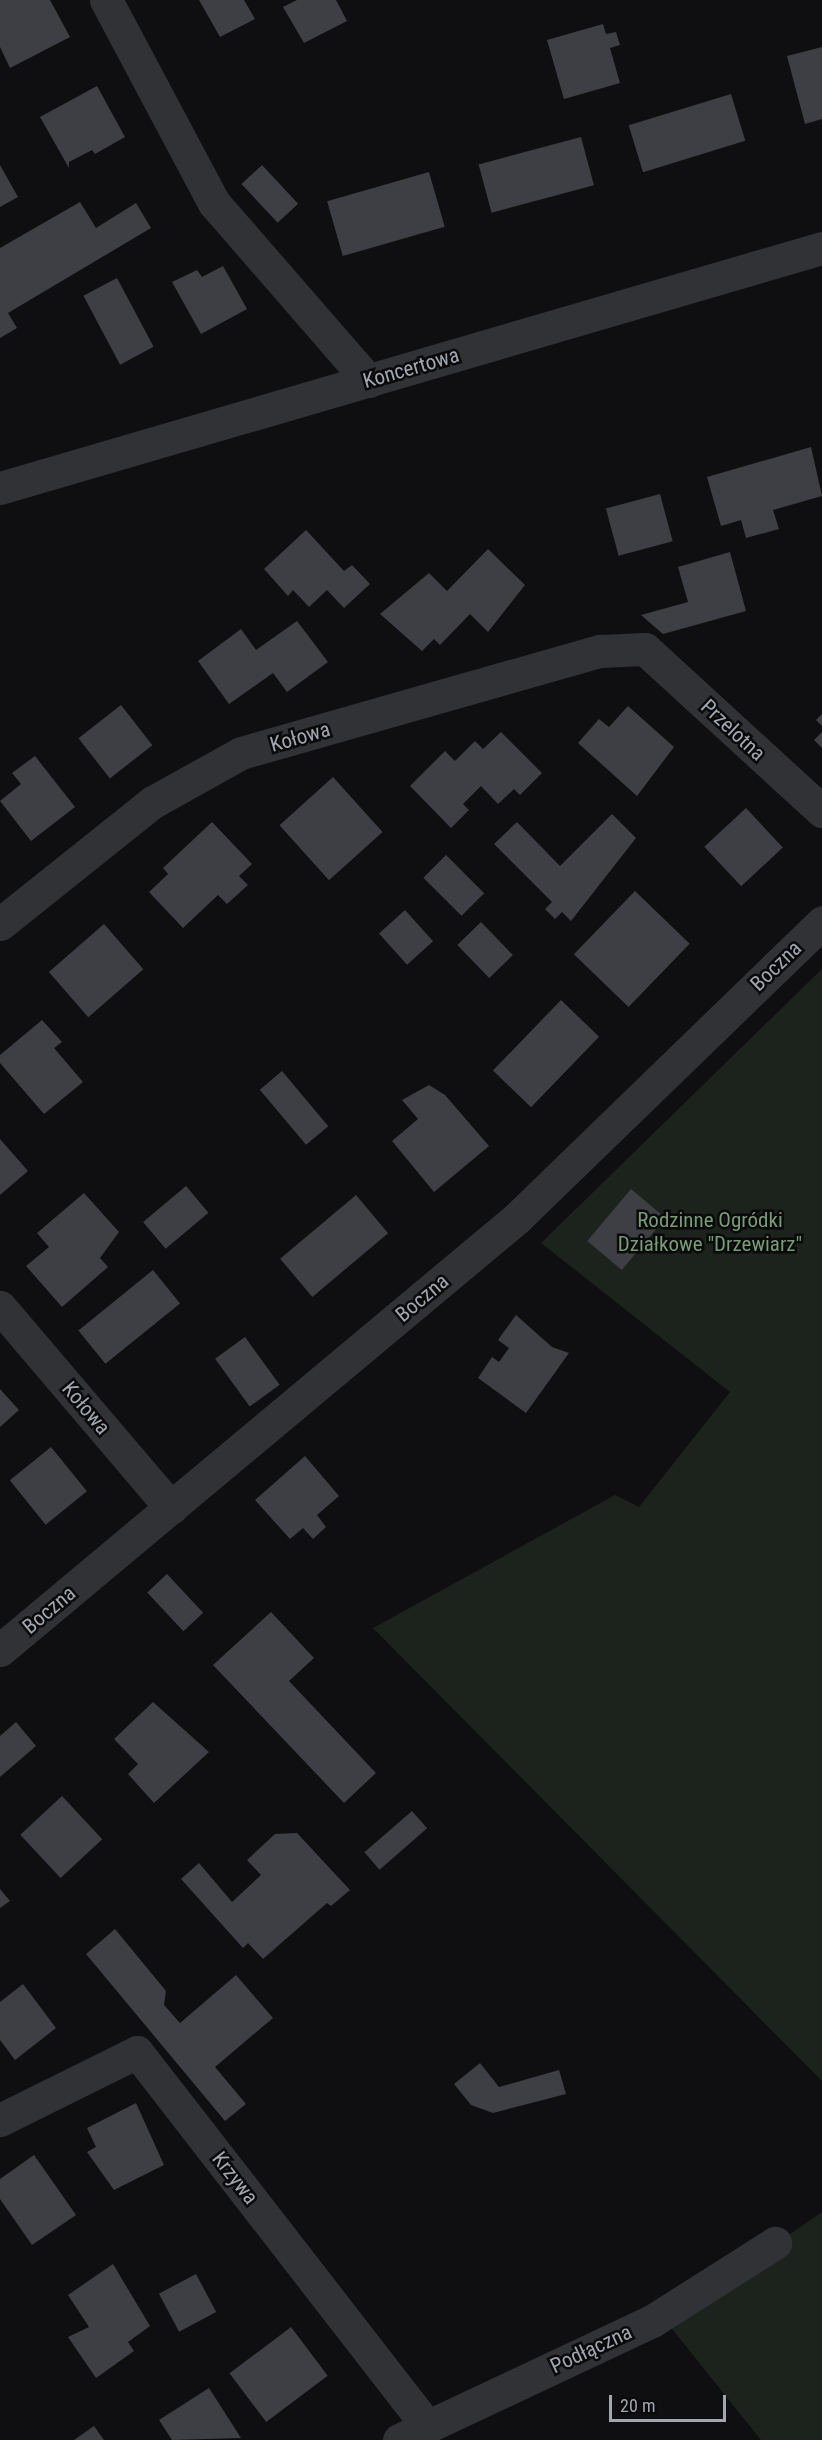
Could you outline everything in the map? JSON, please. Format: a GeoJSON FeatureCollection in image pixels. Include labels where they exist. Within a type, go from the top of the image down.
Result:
{"type":"FeatureCollection","features":[{"type":"Feature","properties":{"kind":"street"},"geometry":{"type":"LineString","coordinates":[[106,0],[214,203],[369,381]]}},
{"type":"Feature","properties":{"kind":"street","name":"Koncertowa"},"geometry":{"type":"LineString","coordinates":[[0,488],[822,248]]}},
{"type":"Feature","properties":{"kind":"street","name":"Przelotna"},"geometry":{"type":"LineString","coordinates":[[645,649],[822,811]]}},
{"type":"Feature","properties":{"kind":"street","name":"Kołowa"},"geometry":{"type":"LineString","coordinates":[[0,924],[153,802],[241,753],[600,651],[645,649]]}},
{"type":"Feature","properties":{"kind":"street","name":"Boczna"},"geometry":{"type":"LineString","coordinates":[[0,1650],[517,1218],[822,922]]}},
{"type":"Feature","properties":{"kind":"street","name":"Kołowa"},"geometry":{"type":"LineString","coordinates":[[0,1307],[171,1508]]}},
{"type":"Feature","properties":{"kind":"street","name":"Krzywa"},"geometry":{"type":"LineString","coordinates":[[0,2120],[137,2052],[413,2433]]}},
{"type":"Feature","properties":{"kind":"street","name":"Podłączna"},"geometry":{"type":"LineString","coordinates":[[413,2433],[652,2321],[775,2243]]}},
{"type":"Feature","properties":{"kind":"green space","name":"Rodzinne Ogródki Działkowe \"Drzewiarz\""},"geometry":{"type":"Polygon","coordinates":[[[822,969],[822,2081],[373,1628],[615,1495],[639,1507],[730,1392],[541,1243],[822,969]]]}},
{"type":"Feature","properties":{"kind":"green space"},"geometry":{"type":"Polygon","coordinates":[[[822,2212],[822,2440],[761,2440],[665,2320],[822,2212]]]}},
{"type":"Feature","properties":{"kind":"building"},"geometry":{"type":"Polygon","coordinates":[[[0,0],[50,0],[70,37],[10,68],[0,47],[0,0]]]}},
{"type":"Feature","properties":{"kind":"building"},"geometry":{"type":"Polygon","coordinates":[[[199,0],[244,0],[255,19],[220,37],[199,0]]]}},
{"type":"Feature","properties":{"kind":"building"},"geometry":{"type":"Polygon","coordinates":[[[297,0],[336,0],[347,21],[304,43],[283,7],[297,0]]]}},
{"type":"Feature","properties":{"kind":"building"},"geometry":{"type":"Polygon","coordinates":[[[603,24],[606,34],[616,32],[620,45],[610,48],[620,83],[564,99],[547,40],[603,24]]]}},
{"type":"Feature","properties":{"kind":"building"},"geometry":{"type":"Polygon","coordinates":[[[822,47],[822,119],[805,124],[787,56],[822,47]]]}},
{"type":"Feature","properties":{"kind":"building"},"geometry":{"type":"Polygon","coordinates":[[[97,86],[125,137],[95,154],[92,150],[69,162],[69,168],[40,117],[97,86]]]}},
{"type":"Feature","properties":{"kind":"building"},"geometry":{"type":"Polygon","coordinates":[[[731,94],[745,141],[643,172],[629,125],[731,94]]]}},
{"type":"Feature","properties":{"kind":"building"},"geometry":{"type":"Polygon","coordinates":[[[581,137],[594,185],[492,213],[479,164],[581,137]]]}},
{"type":"Feature","properties":{"kind":"building"},"geometry":{"type":"Polygon","coordinates":[[[0,165],[18,197],[0,207],[0,165]]]}},
{"type":"Feature","properties":{"kind":"building"},"geometry":{"type":"Polygon","coordinates":[[[262,165],[298,204],[278,223],[242,184],[262,165]]]}},
{"type":"Feature","properties":{"kind":"building"},"geometry":{"type":"Polygon","coordinates":[[[429,172],[445,227],[343,256],[327,201],[429,172]]]}},
{"type":"Feature","properties":{"kind":"building"},"geometry":{"type":"Polygon","coordinates":[[[80,202],[96,228],[136,203],[151,228],[8,313],[17,328],[0,338],[0,248],[80,202]]]}},
{"type":"Feature","properties":{"kind":"building"},"geometry":{"type":"Polygon","coordinates":[[[223,266],[247,309],[201,334],[172,282],[197,270],[202,277],[223,266]]]}},
{"type":"Feature","properties":{"kind":"building"},"geometry":{"type":"Polygon","coordinates":[[[117,278],[154,347],[120,365],[83,296],[117,278]]]}},
{"type":"Feature","properties":{"kind":"building"},"geometry":{"type":"Polygon","coordinates":[[[811,447],[822,496],[773,510],[779,529],[746,538],[741,520],[721,526],[707,477],[811,447]]]}},
{"type":"Feature","properties":{"kind":"building"},"geometry":{"type":"Polygon","coordinates":[[[660,494],[673,541],[619,556],[606,508],[660,494]]]}},
{"type":"Feature","properties":{"kind":"building"},"geometry":{"type":"Polygon","coordinates":[[[306,530],[344,571],[352,565],[370,584],[344,608],[327,590],[309,607],[293,590],[288,596],[264,569],[306,530]]]}},
{"type":"Feature","properties":{"kind":"building"},"geometry":{"type":"Polygon","coordinates":[[[488,549],[525,585],[488,632],[470,614],[440,645],[434,639],[422,651],[380,614],[429,573],[447,591],[488,549]]]}},
{"type":"Feature","properties":{"kind":"building"},"geometry":{"type":"Polygon","coordinates":[[[730,552],[746,611],[663,634],[641,615],[688,602],[678,567],[730,552]]]}},
{"type":"Feature","properties":{"kind":"building"},"geometry":{"type":"Polygon","coordinates":[[[297,621],[328,662],[287,692],[273,673],[229,704],[198,661],[241,629],[256,650],[297,621]]]}},
{"type":"Feature","properties":{"kind":"building"},"geometry":{"type":"Polygon","coordinates":[[[121,705],[152,745],[110,778],[78,738],[121,705]]]}},
{"type":"Feature","properties":{"kind":"building"},"geometry":{"type":"Polygon","coordinates":[[[628,706],[674,747],[637,796],[578,743],[599,719],[609,727],[628,706]]]}},
{"type":"Feature","properties":{"kind":"building"},"geometry":{"type":"Polygon","coordinates":[[[822,714],[822,726],[816,720],[822,714]]]}},
{"type":"Feature","properties":{"kind":"building"},"geometry":{"type":"Polygon","coordinates":[[[501,732],[542,773],[520,795],[514,789],[498,804],[481,786],[463,804],[469,810],[451,828],[410,786],[445,751],[455,761],[475,741],[483,749],[501,732]]]}},
{"type":"Feature","properties":{"kind":"building"},"geometry":{"type":"Polygon","coordinates":[[[822,732],[822,748],[814,740],[822,732]]]}},
{"type":"Feature","properties":{"kind":"building"},"geometry":{"type":"Polygon","coordinates":[[[35,756],[75,807],[31,841],[0,801],[21,784],[12,773],[35,756]]]}},
{"type":"Feature","properties":{"kind":"building"},"geometry":{"type":"Polygon","coordinates":[[[333,777],[383,832],[329,880],[279,825],[333,777]]]}},
{"type":"Feature","properties":{"kind":"building"},"geometry":{"type":"Polygon","coordinates":[[[746,808],[783,847],[741,886],[704,847],[746,808]]]}},
{"type":"Feature","properties":{"kind":"building"},"geometry":{"type":"Polygon","coordinates":[[[612,814],[636,838],[571,921],[562,912],[555,919],[545,909],[552,902],[494,844],[517,822],[560,866],[612,814]]]}},
{"type":"Feature","properties":{"kind":"building"},"geometry":{"type":"Polygon","coordinates":[[[212,822],[252,864],[239,876],[248,885],[227,904],[218,895],[183,928],[149,892],[168,874],[163,868],[212,822]]]}},
{"type":"Feature","properties":{"kind":"building"},"geometry":{"type":"Polygon","coordinates":[[[446,855],[484,893],[462,916],[423,878],[446,855]]]}},
{"type":"Feature","properties":{"kind":"building"},"geometry":{"type":"Polygon","coordinates":[[[635,891],[690,944],[629,1007],[574,954],[635,891]]]}},
{"type":"Feature","properties":{"kind":"building"},"geometry":{"type":"Polygon","coordinates":[[[405,910],[433,941],[407,965],[379,933],[405,910]]]}},
{"type":"Feature","properties":{"kind":"building"},"geometry":{"type":"Polygon","coordinates":[[[481,922],[513,955],[489,978],[457,945],[481,922]]]}},
{"type":"Feature","properties":{"kind":"building"},"geometry":{"type":"Polygon","coordinates":[[[104,924],[143,969],[88,1017],[49,972],[104,924]]]}},
{"type":"Feature","properties":{"kind":"building"},"geometry":{"type":"Polygon","coordinates":[[[561,1000],[599,1037],[531,1107],[493,1070],[561,1000]]]}},
{"type":"Feature","properties":{"kind":"building"},"geometry":{"type":"Polygon","coordinates":[[[42,1020],[62,1042],[54,1048],[83,1082],[44,1114],[0,1063],[0,1055],[42,1020]]]}},
{"type":"Feature","properties":{"kind":"building"},"geometry":{"type":"Polygon","coordinates":[[[282,1071],[328,1126],[306,1145],[260,1090],[282,1071]]]}},
{"type":"Feature","properties":{"kind":"building"},"geometry":{"type":"Polygon","coordinates":[[[429,1085],[445,1095],[489,1146],[434,1192],[392,1141],[418,1119],[402,1100],[429,1085]]]}},
{"type":"Feature","properties":{"kind":"building"},"geometry":{"type":"Polygon","coordinates":[[[0,1139],[28,1171],[0,1195],[0,1139]]]}},
{"type":"Feature","properties":{"kind":"building"},"geometry":{"type":"Polygon","coordinates":[[[186,1186],[208,1213],[166,1249],[143,1222],[186,1186]]]}},
{"type":"Feature","properties":{"kind":"building"},"geometry":{"type":"Polygon","coordinates":[[[631,1189],[665,1218],[622,1270],[587,1241],[631,1189]]]}},
{"type":"Feature","properties":{"kind":"building"},"geometry":{"type":"Polygon","coordinates":[[[84,1193],[119,1232],[100,1258],[108,1267],[62,1307],[26,1266],[49,1247],[37,1233],[84,1193]]]}},
{"type":"Feature","properties":{"kind":"building"},"geometry":{"type":"Polygon","coordinates":[[[356,1195],[388,1233],[312,1297],[280,1259],[356,1195]]]}},
{"type":"Feature","properties":{"kind":"building"},"geometry":{"type":"Polygon","coordinates":[[[153,1270],[180,1303],[105,1364],[78,1330],[153,1270]]]}},
{"type":"Feature","properties":{"kind":"building"},"geometry":{"type":"Polygon","coordinates":[[[516,1315],[552,1347],[569,1353],[526,1413],[478,1378],[492,1357],[499,1362],[509,1348],[498,1340],[516,1315]]]}},
{"type":"Feature","properties":{"kind":"building"},"geometry":{"type":"Polygon","coordinates":[[[245,1337],[280,1385],[250,1406],[215,1359],[245,1337]]]}},
{"type":"Feature","properties":{"kind":"building"},"geometry":{"type":"Polygon","coordinates":[[[0,1389],[19,1410],[0,1427],[0,1389]]]}},
{"type":"Feature","properties":{"kind":"building"},"geometry":{"type":"Polygon","coordinates":[[[51,1447],[87,1491],[46,1525],[10,1480],[51,1447]]]}},
{"type":"Feature","properties":{"kind":"building"},"geometry":{"type":"Polygon","coordinates":[[[305,1456],[339,1496],[317,1515],[326,1527],[313,1539],[303,1528],[290,1539],[255,1500],[305,1456]]]}},
{"type":"Feature","properties":{"kind":"building"},"geometry":{"type":"Polygon","coordinates":[[[167,1574],[203,1613],[183,1631],[147,1592],[167,1574]]]}},
{"type":"Feature","properties":{"kind":"building"},"geometry":{"type":"Polygon","coordinates":[[[271,1612],[314,1658],[289,1681],[376,1773],[344,1803],[213,1665],[271,1612]]]}},
{"type":"Feature","properties":{"kind":"building"},"geometry":{"type":"Polygon","coordinates":[[[153,1702],[209,1752],[154,1803],[128,1774],[138,1764],[114,1739],[153,1702]]]}},
{"type":"Feature","properties":{"kind":"building"},"geometry":{"type":"Polygon","coordinates":[[[16,1722],[36,1746],[0,1777],[0,1736],[16,1722]]]}},
{"type":"Feature","properties":{"kind":"building"},"geometry":{"type":"Polygon","coordinates":[[[62,1796],[102,1839],[61,1878],[20,1835],[62,1796]]]}},
{"type":"Feature","properties":{"kind":"building"},"geometry":{"type":"Polygon","coordinates":[[[412,1811],[427,1828],[380,1870],[364,1852],[412,1811]]]}},
{"type":"Feature","properties":{"kind":"building"},"geometry":{"type":"Polygon","coordinates":[[[297,1833],[350,1890],[331,1906],[327,1903],[263,1959],[248,1943],[243,1948],[181,1879],[199,1863],[232,1902],[261,1875],[247,1860],[275,1834],[297,1833]]]}},
{"type":"Feature","properties":{"kind":"building"},"geometry":{"type":"Polygon","coordinates":[[[0,1889],[10,1901],[0,1908],[0,1889]]]}},
{"type":"Feature","properties":{"kind":"building"},"geometry":{"type":"Polygon","coordinates":[[[115,1929],[166,1991],[164,2005],[180,2023],[236,1975],[273,2018],[215,2067],[246,2104],[225,2121],[86,1954],[115,1929]]]}},
{"type":"Feature","properties":{"kind":"building"},"geometry":{"type":"Polygon","coordinates":[[[23,1984],[56,2028],[15,2060],[0,2040],[0,2002],[23,1984]]]}},
{"type":"Feature","properties":{"kind":"building"},"geometry":{"type":"Polygon","coordinates":[[[480,2063],[499,2087],[559,2070],[566,2094],[493,2113],[471,2105],[454,2084],[480,2063]]]}},
{"type":"Feature","properties":{"kind":"building"},"geometry":{"type":"Polygon","coordinates":[[[136,2103],[164,2165],[114,2190],[87,2152],[96,2147],[87,2128],[136,2103]]]}},
{"type":"Feature","properties":{"kind":"building"},"geometry":{"type":"Polygon","coordinates":[[[34,2155],[76,2215],[32,2245],[0,2199],[0,2179],[34,2155]]]}},
{"type":"Feature","properties":{"kind":"building"},"geometry":{"type":"Polygon","coordinates":[[[113,2264],[150,2326],[128,2342],[134,2351],[96,2378],[68,2337],[89,2327],[68,2295],[113,2264]]]}},
{"type":"Feature","properties":{"kind":"building"},"geometry":{"type":"Polygon","coordinates":[[[196,2274],[216,2312],[179,2332],[159,2294],[196,2274]]]}},
{"type":"Feature","properties":{"kind":"building"},"geometry":{"type":"Polygon","coordinates":[[[291,2327],[328,2376],[266,2422],[230,2373],[291,2327]]]}},
{"type":"Feature","properties":{"kind":"building"},"geometry":{"type":"Polygon","coordinates":[[[209,2388],[241,2438],[172,2440],[159,2420],[209,2388]]]}},
{"type":"Feature","properties":{"kind":"building"},"geometry":{"type":"Polygon","coordinates":[[[94,2426],[104,2440],[74,2440],[94,2426]]]}}]}
